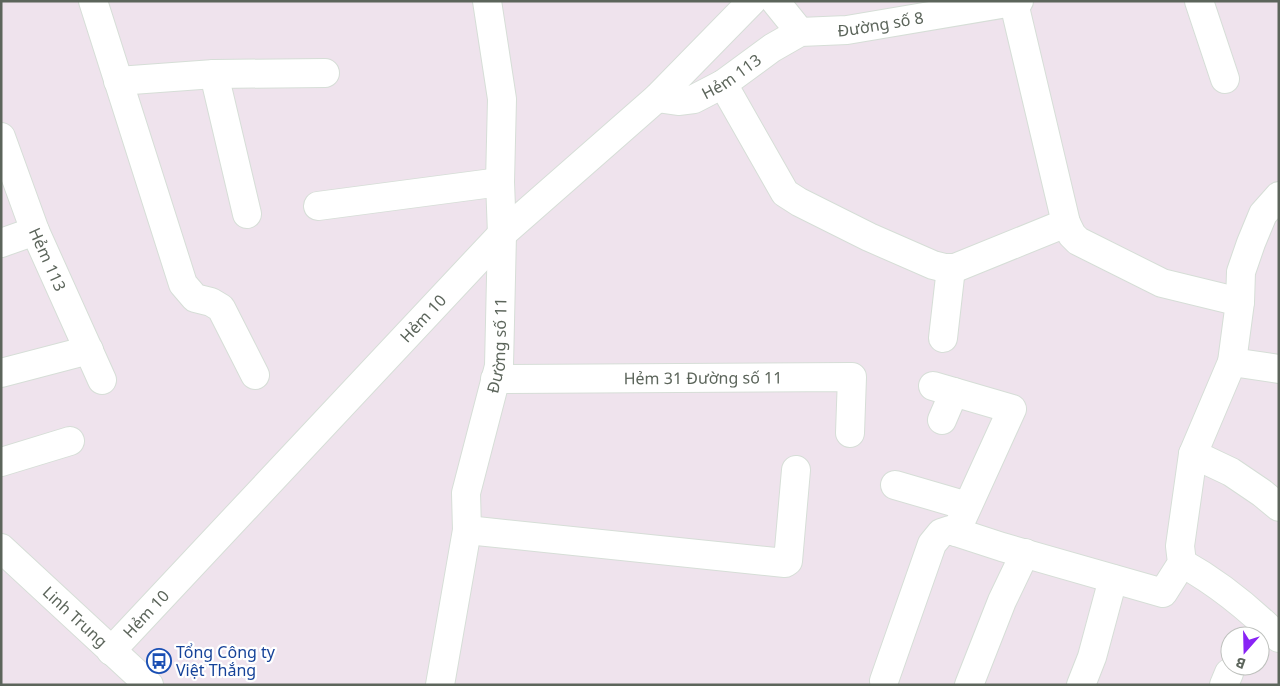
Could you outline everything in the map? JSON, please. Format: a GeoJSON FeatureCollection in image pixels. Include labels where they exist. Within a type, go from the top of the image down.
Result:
{"type":"FeatureCollection","features":[{"type":"Feature","properties":{"kind":"street"},"geometry":{"type":"LineString","coordinates":[[93,1],[183,284],[194,298],[211,302],[221,308],[255,374]]}},
{"type":"Feature","properties":{"kind":"street","name":"Đường số 11"},"geometry":{"type":"LineString","coordinates":[[440,685],[467,530],[466,493],[499,366],[502,234],[500,182],[502,100],[486,1]]}},
{"type":"Feature","properties":{"kind":"street","name":"Hẻm 10"},"geometry":{"type":"LineString","coordinates":[[111,651],[502,234],[657,98],[752,1]]}},
{"type":"Feature","properties":{"kind":"street"},"geometry":{"type":"LineString","coordinates":[[775,1],[800,32]]}},
{"type":"Feature","properties":{"kind":"street"},"geometry":{"type":"LineString","coordinates":[[1200,1],[1224,79]]}},
{"type":"Feature","properties":{"kind":"street"},"geometry":{"type":"LineString","coordinates":[[1017,2],[1066,222],[1072,235],[1078,241],[1162,283],[1240,302]]}},
{"type":"Feature","properties":{"kind":"street","name":"Đường số 8"},"geometry":{"type":"LineString","coordinates":[[800,32],[847,30],[1017,2]]}},
{"type":"Feature","properties":{"kind":"street","name":"Hẻm 113"},"geometry":{"type":"LineString","coordinates":[[657,98],[678,101],[694,99],[723,84],[772,48],[800,32]]}},
{"type":"Feature","properties":{"kind":"street"},"geometry":{"type":"LineString","coordinates":[[118,80],[214,74],[325,73]]}},
{"type":"Feature","properties":{"kind":"street"},"geometry":{"type":"LineString","coordinates":[[214,74],[247,214]]}},
{"type":"Feature","properties":{"kind":"street"},"geometry":{"type":"LineString","coordinates":[[723,84],[785,193],[869,237],[933,265],[951,268],[965,264],[1066,222]]}},
{"type":"Feature","properties":{"kind":"street","name":"Hẻm 113"},"geometry":{"type":"LineString","coordinates":[[1,137],[35,231],[102,380]]}},
{"type":"Feature","properties":{"kind":"street"},"geometry":{"type":"LineString","coordinates":[[318,206],[500,182]]}},
{"type":"Feature","properties":{"kind":"street"},"geometry":{"type":"LineString","coordinates":[[884,680],[932,544],[941,533],[950,530],[1163,593],[1182,563],[1180,546],[1193,454],[1232,362],[1242,272],[1250,243],[1263,214],[1279,196]]}},
{"type":"Feature","properties":{"kind":"street"},"geometry":{"type":"LineString","coordinates":[[1,243],[35,231]]}},
{"type":"Feature","properties":{"kind":"street"},"geometry":{"type":"LineString","coordinates":[[944,338],[951,268]]}},
{"type":"Feature","properties":{"kind":"street"},"geometry":{"type":"LineString","coordinates":[[1,373],[89,350]]}},
{"type":"Feature","properties":{"kind":"street"},"geometry":{"type":"LineString","coordinates":[[1232,362],[1279,369]]}},
{"type":"Feature","properties":{"kind":"street","name":"Hẻm 31 Đường số 11"},"geometry":{"type":"LineString","coordinates":[[496,379],[852,377],[850,433]]}},
{"type":"Feature","properties":{"kind":"street"},"geometry":{"type":"LineString","coordinates":[[942,420],[943,389],[1012,410],[956,532]]}},
{"type":"Feature","properties":{"kind":"street"},"geometry":{"type":"LineString","coordinates":[[1,462],[70,441]]}},
{"type":"Feature","properties":{"kind":"street"},"geometry":{"type":"LineString","coordinates":[[1193,454],[1231,472],[1262,493],[1279,508]]}},
{"type":"Feature","properties":{"kind":"street"},"geometry":{"type":"LineString","coordinates":[[467,530],[785,563],[788,561],[796,470]]}},
{"type":"Feature","properties":{"kind":"street"},"geometry":{"type":"LineString","coordinates":[[895,485],[967,506]]}},
{"type":"Feature","properties":{"kind":"street","name":"Linh Trung"},"geometry":{"type":"LineString","coordinates":[[1,548],[149,685]]}},
{"type":"Feature","properties":{"kind":"street"},"geometry":{"type":"LineString","coordinates":[[970,685],[1002,601],[1025,553]]}},
{"type":"Feature","properties":{"kind":"street"},"geometry":{"type":"LineString","coordinates":[[1182,563],[1205,576],[1255,614],[1279,638]]}},
{"type":"Feature","properties":{"kind":"street"},"geometry":{"type":"LineString","coordinates":[[1081,685],[1092,657],[1113,579]]}},
{"type":"Feature","properties":{"kind":"place","name":"Tổng Công ty Việt Thắng"},"geometry":{"type":"Point","coordinates":[159,661]}}]}
